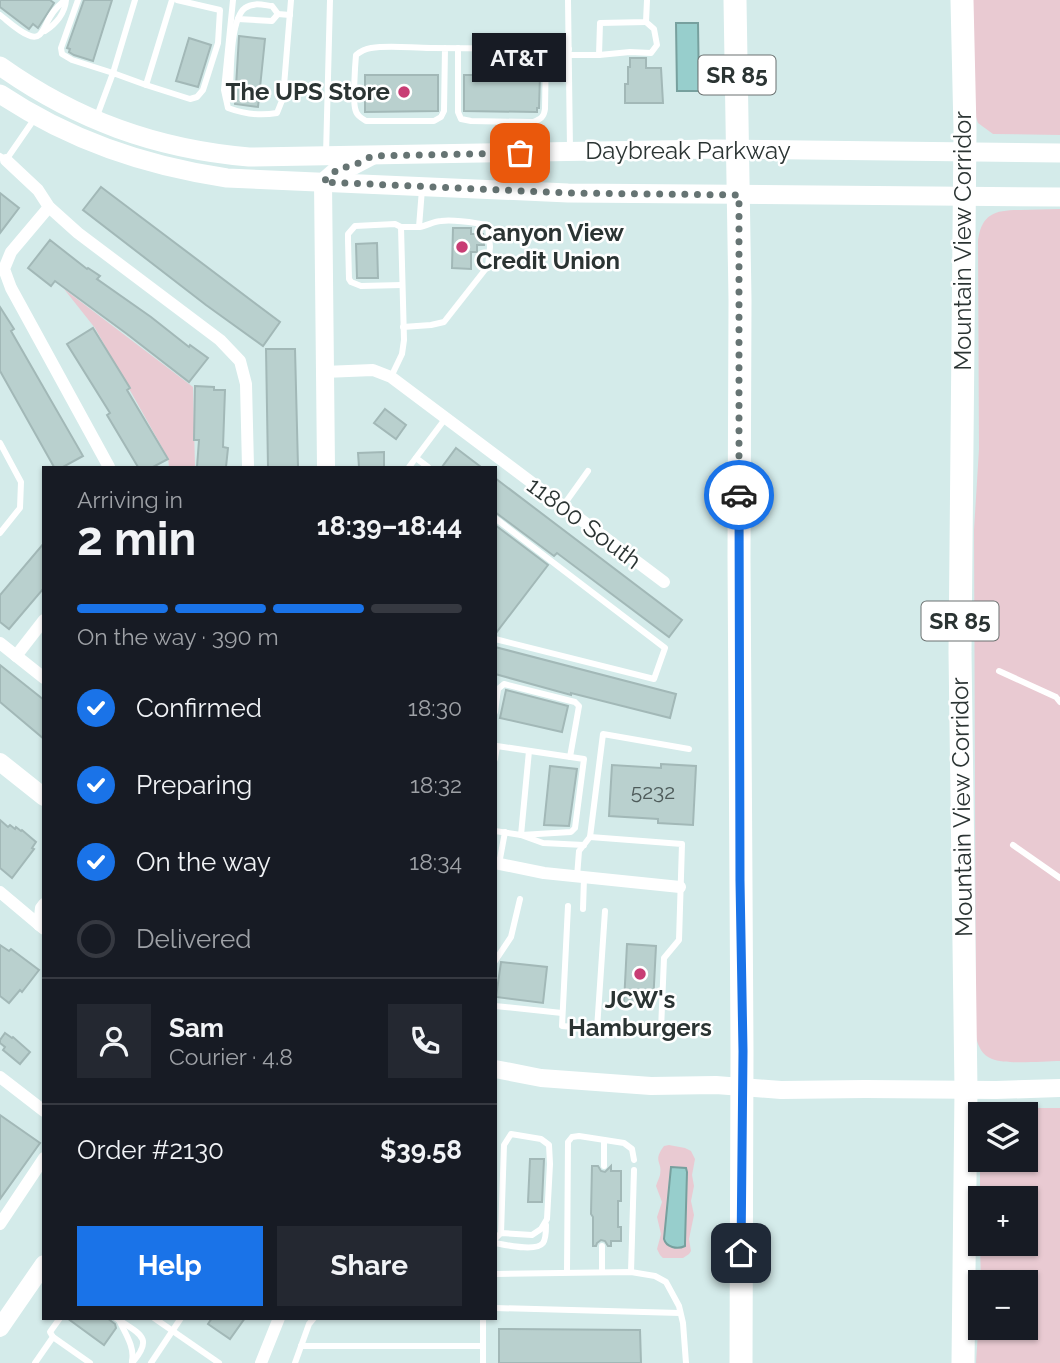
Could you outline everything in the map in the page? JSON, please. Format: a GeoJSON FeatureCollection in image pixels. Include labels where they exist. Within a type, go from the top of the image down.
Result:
{"type":"FeatureCollection","features":[{"type":"Feature","properties":{"kind":"highway","name":"SR 85"},"geometry":{"type":"LineString","coordinates":[[735,0],[739,195],[743,1051],[741,1363]]}},
{"type":"Feature","properties":{"kind":"highway","name":"Mountain View Corridor"},"geometry":{"type":"LineString","coordinates":[[962,0],[964,197],[960,652],[965,1090],[963,1363]]}},
{"type":"Feature","properties":{"kind":"main road","name":"Daybreak Parkway"},"geometry":{"type":"LineString","coordinates":[[0,66],[37,91],[95,121],[148,139],[199,151],[249,157],[738,149],[1060,153]]}},
{"type":"Feature","properties":{"kind":"main road","name":"Daybreak Parkway"},"geometry":{"type":"LineString","coordinates":[[0,94],[36,117],[80,139],[130,157],[181,170],[227,177],[568,193],[1060,197]]}},
{"type":"Feature","properties":{"kind":"main road"},"geometry":{"type":"LineString","coordinates":[[227,177],[240,169],[309,169],[317,166],[326,156]]}},
{"type":"Feature","properties":{"kind":"main road"},"geometry":{"type":"LineString","coordinates":[[326,466],[323,182],[339,168],[353,166],[372,156]]}},
{"type":"Feature","properties":{"kind":"main road"},"geometry":{"type":"LineString","coordinates":[[0,762],[42,795]]}},
{"type":"Feature","properties":{"kind":"main road"},"geometry":{"type":"LineString","coordinates":[[497,1069],[541,1077],[651,1086],[781,1090],[1060,1088]]}},
{"type":"Feature","properties":{"kind":"main road"},"geometry":{"type":"LineString","coordinates":[[0,1328],[42,1267]]}},
{"type":"Feature","properties":{"kind":"street"},"geometry":{"type":"LineString","coordinates":[[3,158],[38,190],[49,207],[78,233],[220,340],[240,360],[246,384],[248,466]]}},
{"type":"Feature","properties":{"kind":"street"},"geometry":{"type":"LineString","coordinates":[[49,207],[12,252],[4,269],[11,288],[108,466]]}},
{"type":"Feature","properties":{"kind":"street","name":"11800 South"},"geometry":{"type":"LineString","coordinates":[[324,372],[373,370],[391,377],[664,582]]}},
{"type":"Feature","properties":{"kind":"street"},"geometry":{"type":"LineString","coordinates":[[16,656],[42,623]]}},
{"type":"Feature","properties":{"kind":"street"},"geometry":{"type":"LineString","coordinates":[[0,643],[42,676]]}},
{"type":"Feature","properties":{"kind":"street"},"geometry":{"type":"LineString","coordinates":[[497,863],[544,873],[680,887]]}},
{"type":"Feature","properties":{"kind":"street"},"geometry":{"type":"LineString","coordinates":[[0,892],[42,926]]}},
{"type":"Feature","properties":{"kind":"street"},"geometry":{"type":"LineString","coordinates":[[42,907],[42,926]]}},
{"type":"Feature","properties":{"kind":"street"},"geometry":{"type":"LineString","coordinates":[[0,1077],[42,1109]]}},
{"type":"Feature","properties":{"kind":"street"},"geometry":{"type":"LineString","coordinates":[[0,1224],[42,1161]]}},
{"type":"Feature","properties":{"kind":"street"},"geometry":{"type":"LineString","coordinates":[[261,1363],[278,1320]]}},
{"type":"Feature","properties":{"kind":"lane"},"geometry":{"type":"LineString","coordinates":[[0,15],[25,34],[38,36],[43,32],[48,19],[65,0]]}},
{"type":"Feature","properties":{"kind":"lane"},"geometry":{"type":"LineString","coordinates":[[78,0],[61,48],[62,54],[72,60],[113,73],[146,85],[190,99],[197,97],[203,90],[218,43],[220,10],[174,0],[146,85]]}},
{"type":"Feature","properties":{"kind":"lane"},"geometry":{"type":"LineString","coordinates":[[95,121],[135,1],[125,0]]}},
{"type":"Feature","properties":{"kind":"lane"},"geometry":{"type":"LineString","coordinates":[[233,0],[224,90],[228,108],[264,115],[276,113],[283,98],[291,0]]}},
{"type":"Feature","properties":{"kind":"lane"},"geometry":{"type":"LineString","coordinates":[[326,156],[330,0]]}},
{"type":"Feature","properties":{"kind":"lane"},"geometry":{"type":"LineString","coordinates":[[568,0],[570,151]]}},
{"type":"Feature","properties":{"kind":"lane"},"geometry":{"type":"LineString","coordinates":[[646,22],[647,0]]}},
{"type":"Feature","properties":{"kind":"lane"},"geometry":{"type":"LineString","coordinates":[[226,97],[230,90],[234,36],[244,8],[253,4],[272,6],[278,14],[290,15]]}},
{"type":"Feature","properties":{"kind":"lane"},"geometry":{"type":"LineString","coordinates":[[238,19],[272,21],[278,14]]}},
{"type":"Feature","properties":{"kind":"lane"},"geometry":{"type":"LineString","coordinates":[[445,48],[444,111],[441,117],[434,121],[366,121],[359,117],[355,109],[356,55],[374,47],[546,49],[599,55],[651,53],[657,45],[654,29],[646,22],[600,23],[599,55]]}},
{"type":"Feature","properties":{"kind":"lane"},"geometry":{"type":"LineString","coordinates":[[458,48],[458,111],[461,118],[484,122],[533,122],[544,116],[546,49]]}},
{"type":"Feature","properties":{"kind":"lane"},"geometry":{"type":"LineString","coordinates":[[3,158],[36,117]]}},
{"type":"Feature","properties":{"kind":"lane"},"geometry":{"type":"LineString","coordinates":[[419,227],[422,188]]}},
{"type":"Feature","properties":{"kind":"lane"},"geometry":{"type":"LineString","coordinates":[[402,285],[361,286],[351,282],[348,234],[355,226],[395,224],[401,227],[419,227],[429,226],[439,220],[488,225],[488,266],[444,322],[403,327]]}},
{"type":"Feature","properties":{"kind":"lane"},"geometry":{"type":"LineString","coordinates":[[391,377],[402,354],[401,227]]}},
{"type":"Feature","properties":{"kind":"lane"},"geometry":{"type":"LineString","coordinates":[[410,466],[445,419]]}},
{"type":"Feature","properties":{"kind":"lane"},"geometry":{"type":"LineString","coordinates":[[0,443],[21,482],[19,508],[0,533]]}},
{"type":"Feature","properties":{"kind":"lane"},"geometry":{"type":"LineString","coordinates":[[416,458],[427,466]]}},
{"type":"Feature","properties":{"kind":"lane"},"geometry":{"type":"LineString","coordinates":[[562,507],[588,471]]}},
{"type":"Feature","properties":{"kind":"lane"},"geometry":{"type":"LineString","coordinates":[[497,520],[665,648],[654,680],[497,640]]}},
{"type":"Feature","properties":{"kind":"lane"},"geometry":{"type":"LineString","coordinates":[[999,671],[1056,697],[1060,702]]}},
{"type":"Feature","properties":{"kind":"lane"},"geometry":{"type":"LineString","coordinates":[[497,700],[499,689],[504,684],[575,702],[579,706],[579,714],[570,757]]}},
{"type":"Feature","properties":{"kind":"lane"},"geometry":{"type":"LineString","coordinates":[[583,909],[579,851],[590,837],[603,734],[689,749]]}},
{"type":"Feature","properties":{"kind":"lane"},"geometry":{"type":"LineString","coordinates":[[497,745],[584,759],[575,828],[571,832],[521,835]]}},
{"type":"Feature","properties":{"kind":"lane"},"geometry":{"type":"LineString","coordinates":[[521,835],[530,751]]}},
{"type":"Feature","properties":{"kind":"lane"},"geometry":{"type":"LineString","coordinates":[[497,831],[521,835],[543,843],[584,845]]}},
{"type":"Feature","properties":{"kind":"lane"},"geometry":{"type":"LineString","coordinates":[[497,863],[505,832]]}},
{"type":"Feature","properties":{"kind":"lane"},"geometry":{"type":"LineString","coordinates":[[568,906],[562,1026],[661,1030],[664,958],[678,940],[682,844],[590,837]]}},
{"type":"Feature","properties":{"kind":"lane"},"geometry":{"type":"LineString","coordinates":[[1013,845],[1060,878]]}},
{"type":"Feature","properties":{"kind":"lane"},"geometry":{"type":"LineString","coordinates":[[497,958],[512,937],[520,899]]}},
{"type":"Feature","properties":{"kind":"lane"},"geometry":{"type":"LineString","coordinates":[[597,1029],[606,911]]}},
{"type":"Feature","properties":{"kind":"lane"},"geometry":{"type":"LineString","coordinates":[[497,1006],[562,1013]]}},
{"type":"Feature","properties":{"kind":"lane"},"geometry":{"type":"LineString","coordinates":[[497,1238],[501,1233],[504,1145],[511,1134],[541,1139],[549,1145],[550,1164],[544,1241],[540,1246],[528,1248],[497,1241]]}},
{"type":"Feature","properties":{"kind":"lane"},"geometry":{"type":"LineString","coordinates":[[567,1272],[568,1142],[572,1137],[579,1136],[629,1145],[634,1153],[634,1160]]}},
{"type":"Feature","properties":{"kind":"lane"},"geometry":{"type":"LineString","coordinates":[[604,1140],[604,1166]]}},
{"type":"Feature","properties":{"kind":"lane"},"geometry":{"type":"LineString","coordinates":[[631,1272],[634,1170]]}},
{"type":"Feature","properties":{"kind":"lane"},"geometry":{"type":"LineString","coordinates":[[501,1233],[532,1235],[541,1229],[547,1219]]}},
{"type":"Feature","properties":{"kind":"lane"},"geometry":{"type":"LineString","coordinates":[[602,1246],[602,1272]]}},
{"type":"Feature","properties":{"kind":"lane"},"geometry":{"type":"LineString","coordinates":[[497,1274],[631,1272],[655,1276],[666,1282],[679,1306],[686,1363]]}},
{"type":"Feature","properties":{"kind":"lane"},"geometry":{"type":"LineString","coordinates":[[497,1308],[680,1313]]}},
{"type":"Feature","properties":{"kind":"lane"},"geometry":{"type":"LineString","coordinates":[[59,1320],[50,1332],[53,1337],[90,1363]]}},
{"type":"Feature","properties":{"kind":"lane"},"geometry":{"type":"LineString","coordinates":[[118,1320],[131,1345],[132,1363]]}},
{"type":"Feature","properties":{"kind":"lane"},"geometry":{"type":"LineString","coordinates":[[119,1320],[137,1332],[144,1344],[142,1352],[132,1363]]}},
{"type":"Feature","properties":{"kind":"lane"},"geometry":{"type":"LineString","coordinates":[[156,1320],[219,1363]]}},
{"type":"Feature","properties":{"kind":"lane"},"geometry":{"type":"LineString","coordinates":[[151,1363],[180,1320]]}},
{"type":"Feature","properties":{"kind":"lane"},"geometry":{"type":"LineString","coordinates":[[295,1363],[312,1320]]}},
{"type":"Feature","properties":{"kind":"lane"},"geometry":{"type":"LineString","coordinates":[[483,1320],[483,1363]]}},
{"type":"Feature","properties":{"kind":"lane"},"geometry":{"type":"LineString","coordinates":[[35,1363],[53,1337]]}},
{"type":"Feature","properties":{"kind":"lane"},"geometry":{"type":"LineString","coordinates":[[301,1346],[483,1346]]}},
{"type":"Feature","properties":{"kind":"shaded area"},"geometry":{"type":"Polygon","coordinates":[[[972,0],[1060,0],[1060,135],[993,134],[978,123],[974,111],[972,0]]]}},
{"type":"Feature","properties":{"kind":"shaded area"},"geometry":{"type":"Polygon","coordinates":[[[1060,209],[1060,1061],[1006,1062],[986,1055],[979,1047],[976,1037],[974,530],[979,449],[978,240],[983,224],[997,212],[1060,209]]]}},
{"type":"Feature","properties":{"kind":"shaded area"},"geometry":{"type":"Polygon","coordinates":[[[64,289],[193,387],[195,466],[169,466],[168,458],[95,328],[64,289]]]}},
{"type":"Feature","properties":{"kind":"shaded area"},"geometry":{"type":"Polygon","coordinates":[[[1038,1108],[1060,1108],[1060,1363],[976,1363],[978,1340],[1038,1340],[1038,1270],[981,1270],[980,1256],[1038,1256],[1038,1186],[980,1186],[980,1172],[1038,1172],[1038,1108]]]}},
{"type":"Feature","properties":{"kind":"shaded area"},"geometry":{"type":"Polygon","coordinates":[[[664,1146],[691,1151],[695,1159],[691,1201],[694,1215],[689,1239],[691,1251],[683,1258],[663,1258],[657,1249],[661,1234],[657,1217],[662,1202],[656,1186],[661,1170],[658,1159],[664,1146]]]}},
{"type":"Feature","properties":{"kind":"water"},"geometry":{"type":"Polygon","coordinates":[[[676,23],[698,23],[699,91],[677,91],[676,23]]]}},
{"type":"Feature","properties":{"kind":"water"},"geometry":{"type":"Polygon","coordinates":[[[671,1167],[686,1168],[687,1172],[685,1246],[679,1248],[669,1246],[664,1239],[671,1167]]]}},
{"type":"Feature","properties":{"kind":"building"},"geometry":{"type":"Polygon","coordinates":[[[0,0],[50,0],[54,3],[38,28],[33,24],[29,29],[0,7],[0,0]]]}},
{"type":"Feature","properties":{"kind":"building"},"geometry":{"type":"Polygon","coordinates":[[[84,0],[112,0],[93,61],[74,55],[67,48],[84,0]]]}},
{"type":"Feature","properties":{"kind":"building"},"geometry":{"type":"Polygon","coordinates":[[[239,36],[265,39],[258,107],[235,104],[239,36]]]}},
{"type":"Feature","properties":{"kind":"building"},"geometry":{"type":"Polygon","coordinates":[[[189,38],[211,45],[198,87],[176,81],[189,38]]]}},
{"type":"Feature","properties":{"kind":"building"},"geometry":{"type":"Polygon","coordinates":[[[630,58],[646,58],[646,68],[661,68],[663,103],[625,103],[630,58]]]}},
{"type":"Feature","properties":{"kind":"building"},"geometry":{"type":"Polygon","coordinates":[[[365,75],[438,75],[438,111],[365,112],[365,75]]]}},
{"type":"Feature","properties":{"kind":"building"},"geometry":{"type":"Polygon","coordinates":[[[464,75],[540,75],[539,108],[537,112],[464,111],[464,75]]]}},
{"type":"Feature","properties":{"kind":"building"},"geometry":{"type":"Polygon","coordinates":[[[101,187],[280,322],[263,346],[83,210],[101,187]]]}},
{"type":"Feature","properties":{"kind":"building"},"geometry":{"type":"Polygon","coordinates":[[[0,193],[19,208],[0,233],[0,193]]]}},
{"type":"Feature","properties":{"kind":"building"},"geometry":{"type":"Polygon","coordinates":[[[453,228],[471,228],[471,234],[483,234],[484,245],[477,245],[477,252],[471,252],[471,269],[452,268],[453,228]]]}},
{"type":"Feature","properties":{"kind":"building"},"geometry":{"type":"Polygon","coordinates":[[[50,240],[100,276],[97,279],[208,358],[189,382],[55,281],[51,286],[28,268],[50,240]]]}},
{"type":"Feature","properties":{"kind":"building"},"geometry":{"type":"Polygon","coordinates":[[[377,243],[378,278],[357,278],[356,244],[377,243]]]}},
{"type":"Feature","properties":{"kind":"building"},"geometry":{"type":"Polygon","coordinates":[[[0,307],[83,456],[65,466],[53,466],[0,371],[0,307]]]}},
{"type":"Feature","properties":{"kind":"building"},"geometry":{"type":"Polygon","coordinates":[[[93,328],[130,388],[127,390],[168,459],[155,466],[137,466],[107,415],[110,413],[67,344],[93,328]]]}},
{"type":"Feature","properties":{"kind":"building"},"geometry":{"type":"Polygon","coordinates":[[[266,349],[295,349],[298,466],[268,466],[266,349]]]}},
{"type":"Feature","properties":{"kind":"building"},"geometry":{"type":"Polygon","coordinates":[[[195,386],[225,390],[223,447],[228,448],[226,466],[197,466],[199,440],[194,440],[195,386]]]}},
{"type":"Feature","properties":{"kind":"building"},"geometry":{"type":"Polygon","coordinates":[[[385,409],[406,425],[396,439],[374,423],[385,409]]]}},
{"type":"Feature","properties":{"kind":"building"},"geometry":{"type":"Polygon","coordinates":[[[456,448],[480,466],[443,466],[456,448]]]}},
{"type":"Feature","properties":{"kind":"building"},"geometry":{"type":"Polygon","coordinates":[[[384,452],[384,466],[359,466],[358,453],[384,452]]]}},
{"type":"Feature","properties":{"kind":"building"},"geometry":{"type":"Polygon","coordinates":[[[497,480],[682,620],[669,637],[557,553],[554,556],[497,513],[497,480]]]}},
{"type":"Feature","properties":{"kind":"building"},"geometry":{"type":"Polygon","coordinates":[[[497,527],[548,565],[497,632],[497,527]]]}},
{"type":"Feature","properties":{"kind":"building"},"geometry":{"type":"Polygon","coordinates":[[[42,545],[42,590],[9,629],[0,622],[0,595],[42,545]]]}},
{"type":"Feature","properties":{"kind":"building"},"geometry":{"type":"Polygon","coordinates":[[[497,648],[676,694],[670,718],[497,675],[497,648]]]}},
{"type":"Feature","properties":{"kind":"building"},"geometry":{"type":"Polygon","coordinates":[[[0,665],[42,698],[42,737],[0,702],[0,665]]]}},
{"type":"Feature","properties":{"kind":"building"},"geometry":{"type":"Polygon","coordinates":[[[506,690],[568,706],[562,732],[500,718],[506,690]]]}},
{"type":"Feature","properties":{"kind":"building"},"geometry":{"type":"Polygon","coordinates":[[[661,764],[696,766],[693,825],[658,823],[658,819],[609,816],[612,765],[661,768],[661,764]]]}},
{"type":"Feature","properties":{"kind":"building"},"geometry":{"type":"Polygon","coordinates":[[[550,766],[577,769],[569,826],[544,825],[550,766]]]}},
{"type":"Feature","properties":{"kind":"building"},"geometry":{"type":"Polygon","coordinates":[[[0,820],[8,827],[10,825],[22,830],[36,842],[32,848],[34,849],[12,878],[0,868],[0,820]]]}},
{"type":"Feature","properties":{"kind":"building","name":"JCW's Hamburgers"},"geometry":{"type":"Polygon","coordinates":[[[627,944],[656,946],[653,1004],[624,1003],[627,944]]]}},
{"type":"Feature","properties":{"kind":"building"},"geometry":{"type":"Polygon","coordinates":[[[0,945],[9,951],[11,949],[39,970],[22,992],[20,990],[9,1003],[0,996],[0,945]]]}},
{"type":"Feature","properties":{"kind":"building"},"geometry":{"type":"Polygon","coordinates":[[[501,962],[547,967],[543,1003],[497,997],[501,962]]]}},
{"type":"Feature","properties":{"kind":"building"},"geometry":{"type":"Polygon","coordinates":[[[5,1033],[30,1052],[20,1064],[3,1050],[5,1047],[0,1040],[5,1033]]]}},
{"type":"Feature","properties":{"kind":"building"},"geometry":{"type":"Polygon","coordinates":[[[0,1115],[40,1143],[0,1199],[0,1115]]]}},
{"type":"Feature","properties":{"kind":"building"},"geometry":{"type":"Polygon","coordinates":[[[530,1159],[544,1159],[542,1202],[528,1202],[530,1159]]]}},
{"type":"Feature","properties":{"kind":"building"},"geometry":{"type":"Polygon","coordinates":[[[592,1166],[598,1166],[605,1172],[611,1166],[611,1171],[621,1171],[618,1227],[621,1227],[621,1241],[611,1241],[611,1246],[601,1240],[593,1246],[592,1166]]]}},
{"type":"Feature","properties":{"kind":"building"},"geometry":{"type":"Polygon","coordinates":[[[70,1320],[110,1320],[116,1328],[104,1345],[70,1320]]]}},
{"type":"Feature","properties":{"kind":"building"},"geometry":{"type":"Polygon","coordinates":[[[211,1320],[244,1320],[230,1339],[208,1324],[211,1320]]]}},
{"type":"Feature","properties":{"kind":"building"},"geometry":{"type":"Polygon","coordinates":[[[499,1329],[640,1330],[641,1363],[499,1363],[499,1329]]]}},
{"type":"Feature","properties":{"kind":"way so far"},"geometry":{"type":"LineString","coordinates":[[520,153],[372,156],[353,166],[339,168],[323,182],[568,193],[739,195],[739,495]]}},
{"type":"Feature","properties":{"kind":"place","name":"The UPS Store"},"geometry":{"type":"Point","coordinates":[404,92]}},
{"type":"Feature","properties":{"kind":"place","name":"AT&T"},"geometry":{"type":"Point","coordinates":[520,153]}},
{"type":"Feature","properties":{"kind":"place","name":"Canyon View Credit Union"},"geometry":{"type":"Point","coordinates":[462,247]}},
{"type":"Feature","properties":{"kind":"place","name":"JCW's Hamburgers"},"geometry":{"type":"Point","coordinates":[640,974]}},
{"type":"Feature","properties":{"kind":"route"},"geometry":{"type":"LineString","coordinates":[[739,495],[743,1051],[741,1253]]}}]}
